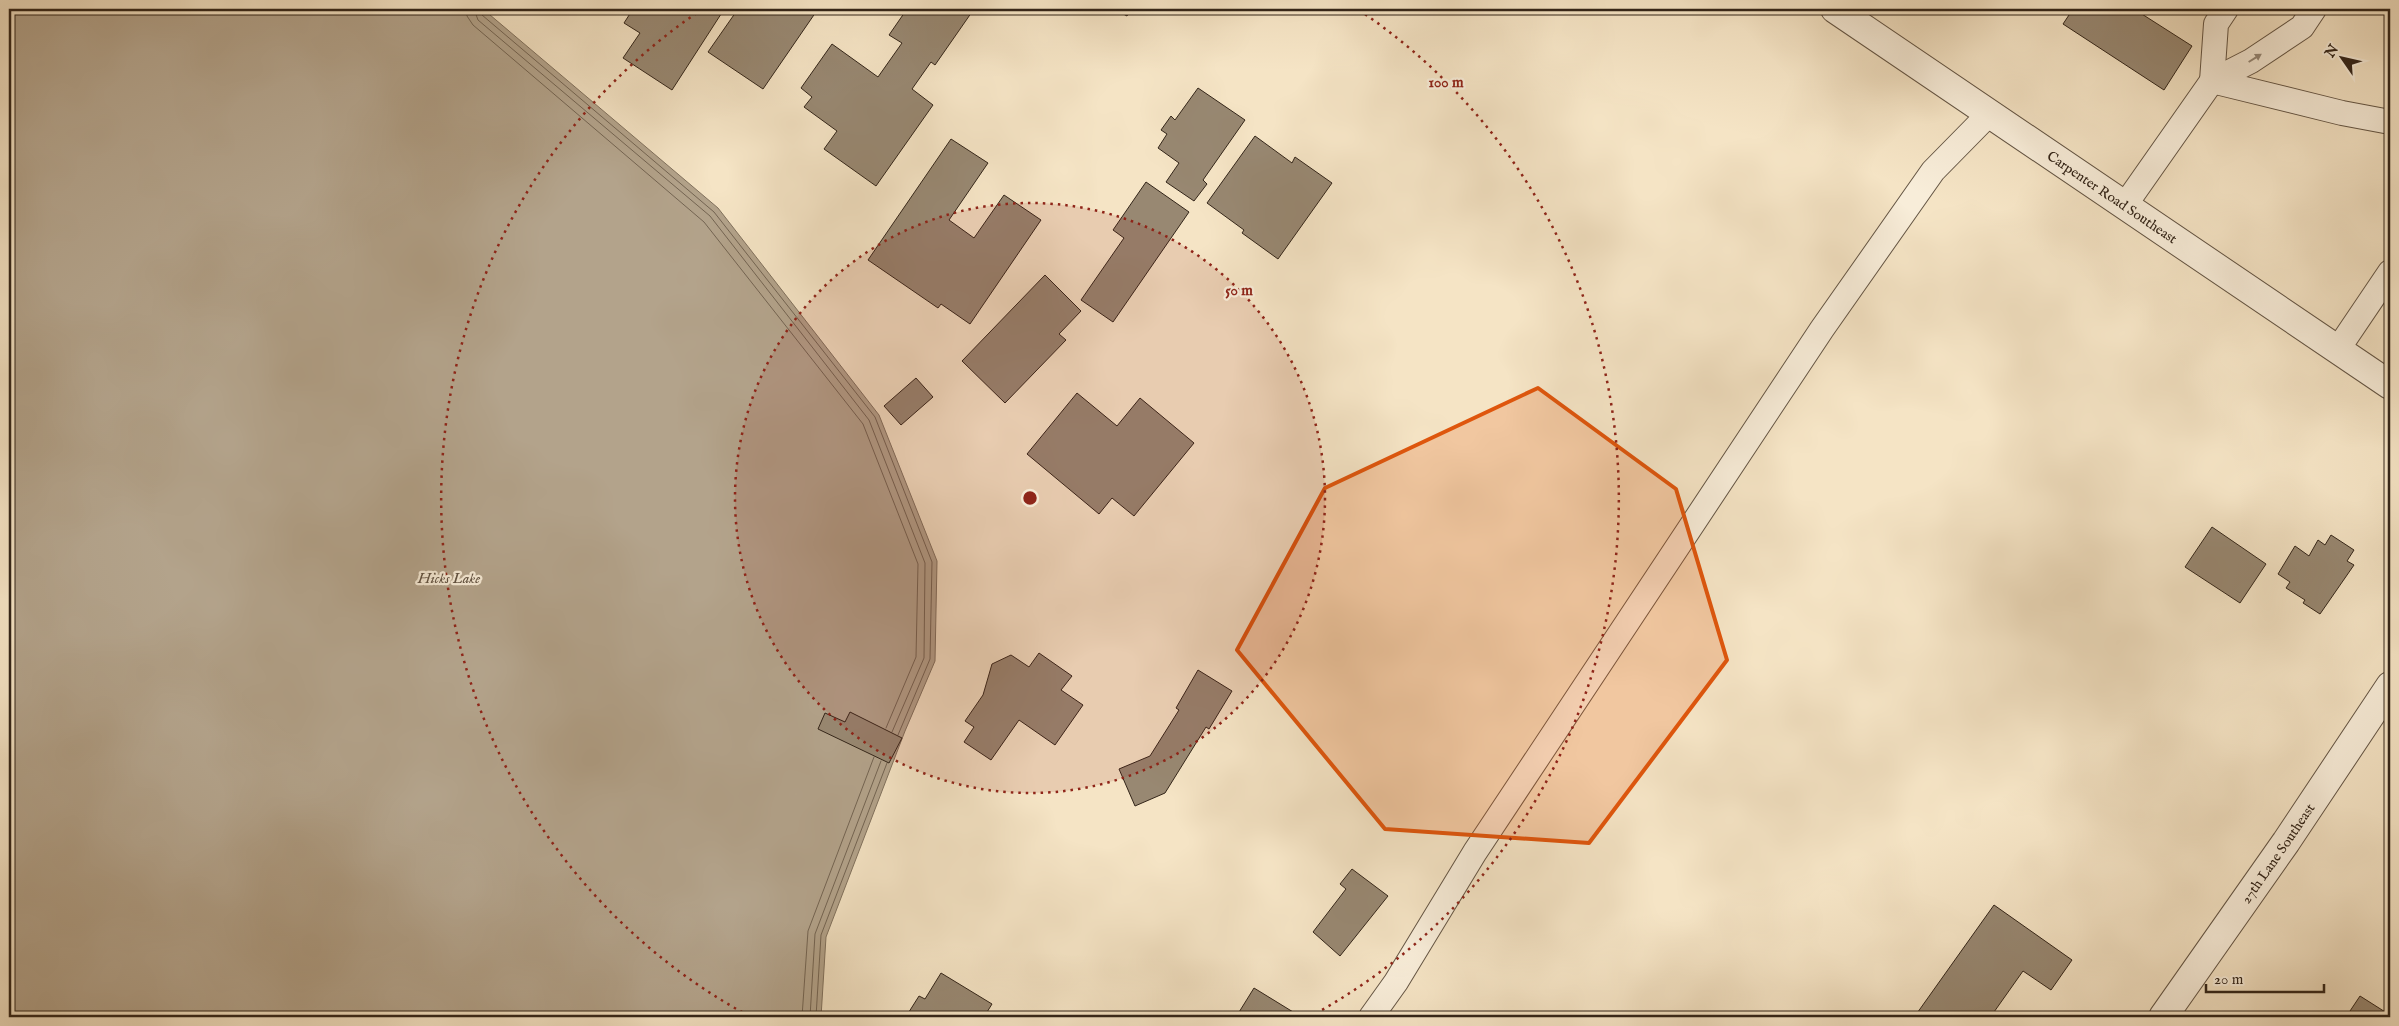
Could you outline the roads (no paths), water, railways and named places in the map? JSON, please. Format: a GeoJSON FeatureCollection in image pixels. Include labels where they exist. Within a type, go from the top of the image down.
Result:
{"type":"FeatureCollection","features":[{"type":"Feature","properties":{"kind":"street","name":"Carpenter Road Southeast"},"geometry":{"type":"LineString","coordinates":[[1835,9],[2390,385]]}},
{"type":"Feature","properties":{"kind":"street","name":"27th Lane Southeast"},"geometry":{"type":"LineString","coordinates":[[2163,1017],[2286,842],[2390,686]]}},
{"type":"Feature","properties":{"kind":"lane"},"geometry":{"type":"LineString","coordinates":[[2212,81],[2216,24],[2226,9]]}},
{"type":"Feature","properties":{"kind":"lane"},"geometry":{"type":"LineString","coordinates":[[2125,205],[2212,81],[2251,61],[2302,27],[2314,9]]}},
{"type":"Feature","properties":{"kind":"lane"},"geometry":{"type":"LineString","coordinates":[[2212,81],[2342,113],[2390,122]]}},
{"type":"Feature","properties":{"kind":"lane"},"geometry":{"type":"LineString","coordinates":[[1371,1017],[1396,982],[1474,852],[1822,329],[1933,171],[1990,113]]}},
{"type":"Feature","properties":{"kind":"lane"},"geometry":{"type":"LineString","coordinates":[[2338,349],[2390,272]]}},
{"type":"Feature","properties":{"kind":"water","name":"Hicks Lake"},"geometry":{"type":"Polygon","coordinates":[[[9,9],[483,9],[718,208],[879,415],[937,561],[935,661],[905,731],[826,937],[821,1017],[9,1017],[9,9]]]}}]}
